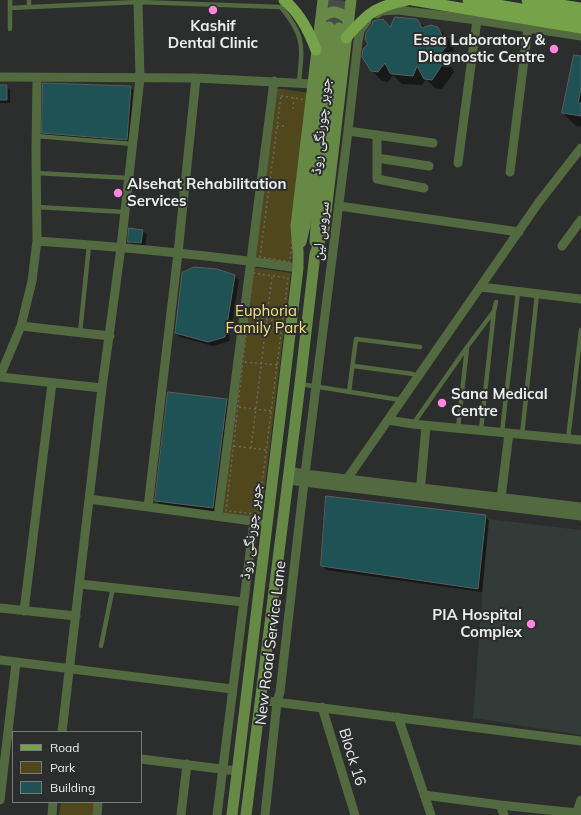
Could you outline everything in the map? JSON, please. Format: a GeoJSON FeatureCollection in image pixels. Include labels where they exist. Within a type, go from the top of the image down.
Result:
{"type":"FeatureCollection","features":[{"type":"Feature","properties":{"kind":"main road","name":"جوہر چورنگی روڈ"},"geometry":{"type":"LineString","coordinates":[[232,815],[298,268],[296,226],[323,0]]}},
{"type":"Feature","properties":{"kind":"main road"},"geometry":{"type":"LineString","coordinates":[[351,0],[355,26]]}},
{"type":"Feature","properties":{"kind":"main road"},"geometry":{"type":"LineString","coordinates":[[355,26],[376,9],[387,4],[407,0]]}},
{"type":"Feature","properties":{"kind":"main road"},"geometry":{"type":"LineString","coordinates":[[412,0],[581,28]]}},
{"type":"Feature","properties":{"kind":"main road"},"geometry":{"type":"LineString","coordinates":[[468,0],[581,19]]}},
{"type":"Feature","properties":{"kind":"main road"},"geometry":{"type":"LineString","coordinates":[[527,0],[581,8]]}},
{"type":"Feature","properties":{"kind":"main road"},"geometry":{"type":"LineString","coordinates":[[284,3],[303,21],[316,50]]}},
{"type":"Feature","properties":{"kind":"main road"},"geometry":{"type":"LineString","coordinates":[[321,17],[332,11],[338,12],[355,26]]}},
{"type":"Feature","properties":{"kind":"main road","name":"جوہر چورنگی روڈ"},"geometry":{"type":"LineString","coordinates":[[315,254],[324,229],[346,38],[355,26]]}},
{"type":"Feature","properties":{"kind":"main road","name":"جوہر چورنگی روڈ"},"geometry":{"type":"LineString","coordinates":[[246,815],[315,254],[316,227],[334,28],[305,225],[298,251]]}},
{"type":"Feature","properties":{"kind":"main road"},"geometry":{"type":"LineString","coordinates":[[252,644],[267,645]]}},
{"type":"Feature","properties":{"kind":"main road"},"geometry":{"type":"LineString","coordinates":[[250,662],[265,664]]}},
{"type":"Feature","properties":{"kind":"street"},"geometry":{"type":"LineString","coordinates":[[62,731],[140,78],[138,2]]}},
{"type":"Feature","properties":{"kind":"street"},"geometry":{"type":"LineString","coordinates":[[355,26],[368,20],[381,11],[398,10],[477,20],[581,36]]}},
{"type":"Feature","properties":{"kind":"street"},"geometry":{"type":"LineString","coordinates":[[458,163],[477,20]]}},
{"type":"Feature","properties":{"kind":"street","name":"سروس لین"},"geometry":{"type":"LineString","coordinates":[[305,478],[348,131],[355,26]]}},
{"type":"Feature","properties":{"kind":"street"},"geometry":{"type":"LineString","coordinates":[[510,172],[528,28]]}},
{"type":"Feature","properties":{"kind":"street"},"geometry":{"type":"LineString","coordinates":[[0,77],[196,78],[313,84]]}},
{"type":"Feature","properties":{"kind":"street"},"geometry":{"type":"LineString","coordinates":[[37,78],[37,241],[32,281],[21,326],[0,376],[102,388]]}},
{"type":"Feature","properties":{"kind":"street"},"geometry":{"type":"LineString","coordinates":[[148,507],[178,253],[196,78]]}},
{"type":"Feature","properties":{"kind":"street"},"geometry":{"type":"LineString","coordinates":[[218,516],[274,81]]}},
{"type":"Feature","properties":{"kind":"street"},"geometry":{"type":"LineString","coordinates":[[348,131],[433,143]]}},
{"type":"Feature","properties":{"kind":"street"},"geometry":{"type":"LineString","coordinates":[[378,135],[376,177],[378,180],[424,188]]}},
{"type":"Feature","properties":{"kind":"street"},"geometry":{"type":"LineString","coordinates":[[347,479],[550,188],[581,148]]}},
{"type":"Feature","properties":{"kind":"street"},"geometry":{"type":"LineString","coordinates":[[377,158],[429,166]]}},
{"type":"Feature","properties":{"kind":"street"},"geometry":{"type":"LineString","coordinates":[[339,206],[519,232]]}},
{"type":"Feature","properties":{"kind":"street"},"geometry":{"type":"LineString","coordinates":[[562,246],[581,220]]}},
{"type":"Feature","properties":{"kind":"street"},"geometry":{"type":"LineString","coordinates":[[37,241],[121,247],[251,261],[298,268]]}},
{"type":"Feature","properties":{"kind":"street"},"geometry":{"type":"LineString","coordinates":[[481,287],[581,299]]}},
{"type":"Feature","properties":{"kind":"street"},"geometry":{"type":"LineString","coordinates":[[21,326],[110,336]]}},
{"type":"Feature","properties":{"kind":"street"},"geometry":{"type":"LineString","coordinates":[[24,611],[52,383]]}},
{"type":"Feature","properties":{"kind":"street"},"geometry":{"type":"LineString","coordinates":[[388,420],[426,426],[581,440]]}},
{"type":"Feature","properties":{"kind":"street"},"geometry":{"type":"LineString","coordinates":[[420,492],[426,426]]}},
{"type":"Feature","properties":{"kind":"street"},"geometry":{"type":"LineString","coordinates":[[501,498],[505,433]]}},
{"type":"Feature","properties":{"kind":"street"},"geometry":{"type":"LineString","coordinates":[[288,476],[420,492],[581,516]]}},
{"type":"Feature","properties":{"kind":"street"},"geometry":{"type":"LineString","coordinates":[[305,478],[347,479],[420,492],[501,498],[581,507]]}},
{"type":"Feature","properties":{"kind":"street","name":"New Road Service Lane"},"geometry":{"type":"LineString","coordinates":[[264,815],[305,478]]}},
{"type":"Feature","properties":{"kind":"street"},"geometry":{"type":"LineString","coordinates":[[89,499],[267,523]]}},
{"type":"Feature","properties":{"kind":"street"},"geometry":{"type":"LineString","coordinates":[[217,815],[254,521]]}},
{"type":"Feature","properties":{"kind":"street"},"geometry":{"type":"LineString","coordinates":[[80,584],[243,602]]}},
{"type":"Feature","properties":{"kind":"street"},"geometry":{"type":"LineString","coordinates":[[0,608],[76,616]]}},
{"type":"Feature","properties":{"kind":"street"},"geometry":{"type":"LineString","coordinates":[[0,660],[70,670],[232,689]]}},
{"type":"Feature","properties":{"kind":"street"},"geometry":{"type":"LineString","coordinates":[[0,800],[16,662]]}},
{"type":"Feature","properties":{"kind":"street"},"geometry":{"type":"LineString","coordinates":[[260,700],[581,740]]}},
{"type":"Feature","properties":{"kind":"street","name":"Block 16"},"geometry":{"type":"LineString","coordinates":[[322,707],[355,815]]}},
{"type":"Feature","properties":{"kind":"street"},"geometry":{"type":"LineString","coordinates":[[398,717],[431,815]]}},
{"type":"Feature","properties":{"kind":"street"},"geometry":{"type":"LineString","coordinates":[[142,758],[237,771]]}},
{"type":"Feature","properties":{"kind":"street"},"geometry":{"type":"LineString","coordinates":[[181,815],[187,764]]}},
{"type":"Feature","properties":{"kind":"street"},"geometry":{"type":"LineString","coordinates":[[424,795],[577,814],[581,800]]}},
{"type":"Feature","properties":{"kind":"street"},"geometry":{"type":"LineString","coordinates":[[52,815],[53,803]]}},
{"type":"Feature","properties":{"kind":"street"},"geometry":{"type":"LineString","coordinates":[[97,815],[98,803]]}},
{"type":"Feature","properties":{"kind":"street"},"geometry":{"type":"LineString","coordinates":[[500,805],[504,815]]}},
{"type":"Feature","properties":{"kind":"lane"},"geometry":{"type":"LineString","coordinates":[[10,0],[10,29]]}},
{"type":"Feature","properties":{"kind":"lane"},"geometry":{"type":"LineString","coordinates":[[28,0],[28,7]]}},
{"type":"Feature","properties":{"kind":"lane"},"geometry":{"type":"LineString","coordinates":[[10,8],[138,2],[284,3],[297,29],[302,49],[298,83]]}},
{"type":"Feature","properties":{"kind":"lane"},"geometry":{"type":"LineString","coordinates":[[36,136],[133,144]]}},
{"type":"Feature","properties":{"kind":"lane"},"geometry":{"type":"LineString","coordinates":[[36,174],[129,178]]}},
{"type":"Feature","properties":{"kind":"lane"},"geometry":{"type":"LineString","coordinates":[[37,207],[125,212]]}},
{"type":"Feature","properties":{"kind":"lane"},"geometry":{"type":"LineString","coordinates":[[80,333],[89,245]]}},
{"type":"Feature","properties":{"kind":"lane"},"geometry":{"type":"LineString","coordinates":[[505,433],[518,292]]}},
{"type":"Feature","properties":{"kind":"lane"},"geometry":{"type":"LineString","coordinates":[[522,434],[537,294]]}},
{"type":"Feature","properties":{"kind":"lane"},"geometry":{"type":"LineString","coordinates":[[481,430],[496,302]]}},
{"type":"Feature","properties":{"kind":"lane"},"geometry":{"type":"LineString","coordinates":[[413,424],[494,311]]}},
{"type":"Feature","properties":{"kind":"lane"},"geometry":{"type":"LineString","coordinates":[[568,439],[581,330]]}},
{"type":"Feature","properties":{"kind":"lane"},"geometry":{"type":"LineString","coordinates":[[349,392],[354,366],[356,339],[420,347]]}},
{"type":"Feature","properties":{"kind":"lane"},"geometry":{"type":"LineString","coordinates":[[458,428],[467,347]]}},
{"type":"Feature","properties":{"kind":"lane"},"geometry":{"type":"LineString","coordinates":[[354,366],[413,374]]}},
{"type":"Feature","properties":{"kind":"lane"},"geometry":{"type":"LineString","coordinates":[[300,384],[316,388],[401,400]]}},
{"type":"Feature","properties":{"kind":"lane"},"geometry":{"type":"LineString","coordinates":[[101,646],[113,587]]}},
{"type":"Feature","properties":{"kind":"path"},"geometry":{"type":"LineString","coordinates":[[281,96],[294,98],[308,100],[290,262],[260,257],[281,96]]}},
{"type":"Feature","properties":{"kind":"path"},"geometry":{"type":"LineString","coordinates":[[293,109],[294,98]]}},
{"type":"Feature","properties":{"kind":"path"},"geometry":{"type":"LineString","coordinates":[[277,126],[285,126]]}},
{"type":"Feature","properties":{"kind":"path"},"geometry":{"type":"LineString","coordinates":[[253,273],[272,276],[288,278],[258,514],[226,511],[253,273]]}},
{"type":"Feature","properties":{"kind":"path"},"geometry":{"type":"LineString","coordinates":[[251,448],[272,276]]}},
{"type":"Feature","properties":{"kind":"path"},"geometry":{"type":"LineString","coordinates":[[248,317],[282,321]]}},
{"type":"Feature","properties":{"kind":"path"},"geometry":{"type":"LineString","coordinates":[[243,362],[277,365]]}},
{"type":"Feature","properties":{"kind":"path"},"geometry":{"type":"LineString","coordinates":[[238,406],[271,411]]}},
{"type":"Feature","properties":{"kind":"path"},"geometry":{"type":"LineString","coordinates":[[234,446],[266,450]]}},
{"type":"Feature","properties":{"kind":"shaded area","name":"PIA Hospital Complex"},"geometry":{"type":"Polygon","coordinates":[[[488,519],[581,530],[581,735],[473,718],[488,519]]]}},
{"type":"Feature","properties":{"kind":"green space"},"geometry":{"type":"Polygon","coordinates":[[[274,88],[311,93],[291,264],[254,259],[274,88]]]}},
{"type":"Feature","properties":{"kind":"green space","name":"Euphoria Family Park"},"geometry":{"type":"Polygon","coordinates":[[[252,267],[291,273],[261,519],[223,513],[252,267]]]}},
{"type":"Feature","properties":{"kind":"green space"},"geometry":{"type":"Polygon","coordinates":[[[61,803],[95,803],[93,815],[59,815],[61,803]]]}},
{"type":"Feature","properties":{"kind":"building"},"geometry":{"type":"Polygon","coordinates":[[[395,17],[416,19],[422,28],[431,25],[438,27],[446,47],[440,54],[444,62],[432,80],[424,79],[417,66],[413,76],[392,74],[385,63],[378,72],[371,71],[362,57],[363,49],[368,44],[365,39],[366,33],[373,21],[383,19],[390,27],[395,17]]]}},
{"type":"Feature","properties":{"kind":"building"},"geometry":{"type":"Polygon","coordinates":[[[574,55],[581,56],[581,89],[578,103],[581,103],[581,116],[562,113],[574,55]]]}},
{"type":"Feature","properties":{"kind":"building"},"geometry":{"type":"Polygon","coordinates":[[[43,83],[131,86],[127,140],[42,133],[43,83]]]}},
{"type":"Feature","properties":{"kind":"building"},"geometry":{"type":"Polygon","coordinates":[[[0,85],[7,85],[7,100],[0,100],[0,85]]]}},
{"type":"Feature","properties":{"kind":"building"},"geometry":{"type":"Polygon","coordinates":[[[129,228],[143,230],[141,243],[128,242],[129,228]]]}},
{"type":"Feature","properties":{"kind":"building"},"geometry":{"type":"Polygon","coordinates":[[[194,267],[217,269],[235,275],[225,337],[208,342],[175,333],[182,273],[194,267]]]}},
{"type":"Feature","properties":{"kind":"building"},"geometry":{"type":"Polygon","coordinates":[[[168,392],[227,399],[213,508],[155,501],[168,392]]]}},
{"type":"Feature","properties":{"kind":"building"},"geometry":{"type":"Polygon","coordinates":[[[326,496],[486,515],[478,589],[321,566],[326,496]]]}},
{"type":"Feature","properties":{"kind":"tunnel"},"geometry":{"type":"LineString","coordinates":[[329,27],[333,0]]}},
{"type":"Feature","properties":{"kind":"tunnel"},"geometry":{"type":"LineString","coordinates":[[339,28],[343,0]]}},
{"type":"Feature","properties":{"kind":"place","name":"Kashif Dental Clinic"},"geometry":{"type":"Point","coordinates":[213,10]}},
{"type":"Feature","properties":{"kind":"place","name":"Essa Laboratory & Diagnostic Centre"},"geometry":{"type":"Point","coordinates":[554,49]}},
{"type":"Feature","properties":{"kind":"place","name":"Alsehat Rehabilitation Services"},"geometry":{"type":"Point","coordinates":[118,193]}},
{"type":"Feature","properties":{"kind":"place","name":"Sana Medical Centre"},"geometry":{"type":"Point","coordinates":[442,403]}},
{"type":"Feature","properties":{"kind":"place","name":"PIA Hospital Complex"},"geometry":{"type":"Point","coordinates":[531,624]}}]}
